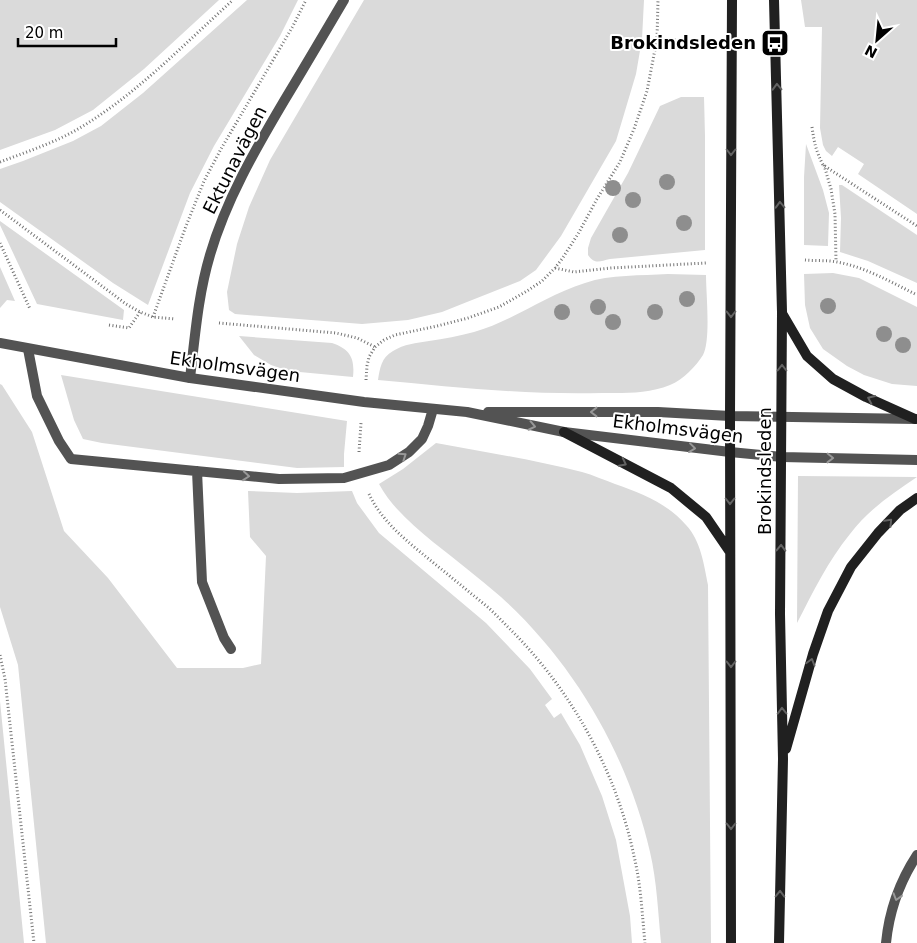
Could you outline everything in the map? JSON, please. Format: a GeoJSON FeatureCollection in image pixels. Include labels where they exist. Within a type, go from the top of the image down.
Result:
{"type":"FeatureCollection","features":[{"type":"Feature","properties":{"kind":"main road","name":"Brokindsleden"},"geometry":{"type":"LineString","coordinates":[[731,943],[730,416],[732,0]]}},
{"type":"Feature","properties":{"kind":"main road","name":"Brokindsleden"},"geometry":{"type":"LineString","coordinates":[[774,0],[782,312],[780,614],[784,760],[779,943]]}},
{"type":"Feature","properties":{"kind":"main road"},"geometry":{"type":"LineString","coordinates":[[782,312],[807,356],[833,379],[866,397],[916,419]]}},
{"type":"Feature","properties":{"kind":"main road"},"geometry":{"type":"LineString","coordinates":[[564,432],[671,488],[706,517],[730,552]]}},
{"type":"Feature","properties":{"kind":"main road"},"geometry":{"type":"LineString","coordinates":[[784,760],[812,654],[828,611],[851,566],[900,510],[917,498]]}},
{"type":"Feature","properties":{"kind":"street","name":"Ektunavägen"},"geometry":{"type":"LineString","coordinates":[[190,378],[202,287],[218,231],[252,155],[344,0]]}},
{"type":"Feature","properties":{"kind":"street","name":"Ekholmsvägen"},"geometry":{"type":"LineString","coordinates":[[0,343],[190,378],[364,402],[467,412],[658,412],[730,416],[916,419]]}},
{"type":"Feature","properties":{"kind":"street"},"geometry":{"type":"LineString","coordinates":[[28,349],[37,396],[59,441],[71,459],[280,479],[344,478],[388,465],[409,452],[422,438],[433,409]]}},
{"type":"Feature","properties":{"kind":"street","name":"Ekholmsvägen"},"geometry":{"type":"LineString","coordinates":[[467,412],[564,432],[730,452],[782,457],[917,460]]}},
{"type":"Feature","properties":{"kind":"street"},"geometry":{"type":"LineString","coordinates":[[197,471],[202,582],[224,638],[231,649]]}},
{"type":"Feature","properties":{"kind":"street"},"geometry":{"type":"LineString","coordinates":[[886,943],[899,891],[917,855]]}},
{"type":"Feature","properties":{"kind":"path"},"geometry":{"type":"LineString","coordinates":[[0,162],[69,134],[104,112],[148,78],[234,0]]}},
{"type":"Feature","properties":{"kind":"path"},"geometry":{"type":"LineString","coordinates":[[153,317],[204,181],[306,0]]}},
{"type":"Feature","properties":{"kind":"path"},"geometry":{"type":"LineString","coordinates":[[645,943],[642,904],[635,857],[619,802],[601,758],[569,700],[529,648],[491,610],[389,525],[373,503],[364,484],[358,447],[367,366],[375,347],[394,335],[468,318],[498,307],[527,291],[542,281],[555,268],[578,234],[620,162],[647,91],[657,39],[658,0]]}},
{"type":"Feature","properties":{"kind":"path"},"geometry":{"type":"LineString","coordinates":[[657,39],[697,41]]}},
{"type":"Feature","properties":{"kind":"path"},"geometry":{"type":"LineString","coordinates":[[812,127],[814,145],[824,165],[831,189],[835,214],[836,261]]}},
{"type":"Feature","properties":{"kind":"path"},"geometry":{"type":"LineString","coordinates":[[824,165],[917,226]]}},
{"type":"Feature","properties":{"kind":"path"},"geometry":{"type":"LineString","coordinates":[[0,243],[30,309]]}},
{"type":"Feature","properties":{"kind":"path"},"geometry":{"type":"LineString","coordinates":[[805,260],[836,261],[857,267],[878,275],[917,295]]}},
{"type":"Feature","properties":{"kind":"path"},"geometry":{"type":"LineString","coordinates":[[555,268],[574,272],[706,263]]}},
{"type":"Feature","properties":{"kind":"path"},"geometry":{"type":"LineString","coordinates":[[109,325],[129,328],[140,312]]}},
{"type":"Feature","properties":{"kind":"path"},"geometry":{"type":"LineString","coordinates":[[0,655],[5,678],[34,943]]}},
{"type":"Feature","properties":{"kind":"shaded area"},"geometry":{"type":"Polygon","coordinates":[[[0,0],[219,0],[144,69],[93,110],[55,130],[0,150],[0,0]]]}},
{"type":"Feature","properties":{"kind":"shaded area"},"geometry":{"type":"Polygon","coordinates":[[[247,0],[298,0],[280,36],[214,146],[190,193],[148,305],[113,283],[0,202],[0,169],[73,141],[101,126],[143,93],[247,0]]]}},
{"type":"Feature","properties":{"kind":"shaded area"},"geometry":{"type":"Polygon","coordinates":[[[364,0],[644,0],[642,39],[636,74],[616,141],[561,236],[536,270],[520,281],[442,312],[408,320],[362,324],[235,314],[229,310],[227,292],[237,244],[249,207],[270,160],[364,0]]]}},
{"type":"Feature","properties":{"kind":"shaded area"},"geometry":{"type":"Polygon","coordinates":[[[801,0],[917,0],[917,214],[858,174],[864,164],[838,147],[832,156],[826,151],[820,128],[822,27],[805,27],[801,0]]]}},
{"type":"Feature","properties":{"kind":"shaded area"},"geometry":{"type":"Polygon","coordinates":[[[681,97],[704,97],[705,250],[610,259],[598,262],[593,260],[588,255],[591,238],[628,173],[660,106],[681,97]]]}},
{"type":"Feature","properties":{"kind":"shaded area"},"geometry":{"type":"Polygon","coordinates":[[[806,144],[823,190],[829,213],[828,246],[804,245],[806,144]]]}},
{"type":"Feature","properties":{"kind":"shaded area"},"geometry":{"type":"Polygon","coordinates":[[[839,185],[842,185],[917,235],[917,283],[868,261],[840,252],[841,218],[839,185]]]}},
{"type":"Feature","properties":{"kind":"shaded area"},"geometry":{"type":"Polygon","coordinates":[[[0,221],[124,310],[123,320],[37,304],[0,225],[0,221]]]}},
{"type":"Feature","properties":{"kind":"shaded area"},"geometry":{"type":"Polygon","coordinates":[[[0,267],[15,301],[7,300],[0,308],[0,267]]]}},
{"type":"Feature","properties":{"kind":"shaded area"},"geometry":{"type":"Polygon","coordinates":[[[833,273],[859,278],[917,307],[917,386],[892,384],[864,375],[847,366],[823,349],[810,328],[805,305],[804,274],[833,273]]]}},
{"type":"Feature","properties":{"kind":"shaded area"},"geometry":{"type":"Polygon","coordinates":[[[668,274],[706,275],[707,339],[703,355],[697,364],[680,380],[662,388],[619,393],[546,393],[378,380],[380,367],[384,360],[389,354],[401,347],[474,332],[516,315],[557,294],[595,280],[668,274]]]}},
{"type":"Feature","properties":{"kind":"shaded area"},"geometry":{"type":"Polygon","coordinates":[[[239,336],[338,345],[347,351],[352,359],[353,377],[289,371],[271,365],[254,355],[239,336]]]}},
{"type":"Feature","properties":{"kind":"shaded area"},"geometry":{"type":"Polygon","coordinates":[[[61,375],[347,421],[344,467],[297,468],[83,439],[74,420],[61,375]]]}},
{"type":"Feature","properties":{"kind":"shaded area"},"geometry":{"type":"Polygon","coordinates":[[[0,384],[32,432],[64,531],[108,578],[177,668],[243,668],[261,664],[266,556],[250,537],[248,491],[297,493],[352,491],[357,503],[379,533],[486,623],[530,669],[552,699],[545,705],[554,718],[561,713],[580,745],[602,796],[616,840],[630,916],[632,943],[46,943],[18,665],[0,607],[0,384]]]}},
{"type":"Feature","properties":{"kind":"shaded area"},"geometry":{"type":"Polygon","coordinates":[[[436,443],[509,456],[594,476],[644,495],[662,505],[679,517],[695,538],[701,554],[708,585],[711,943],[661,943],[654,875],[640,816],[628,781],[613,747],[575,682],[528,623],[501,597],[411,523],[390,501],[379,484],[403,469],[436,443]]]}},
{"type":"Feature","properties":{"kind":"shaded area"},"geometry":{"type":"Polygon","coordinates":[[[798,476],[917,477],[881,502],[857,525],[828,566],[797,623],[798,476]]]}},
{"type":"Feature","properties":{"kind":"shaded area"},"geometry":{"type":"Polygon","coordinates":[[[0,701],[24,943],[0,943],[0,701]]]}},
{"type":"Feature","properties":{"kind":"place","name":"Brokindsleden"},"geometry":{"type":"Point","coordinates":[775,43]}}]}
